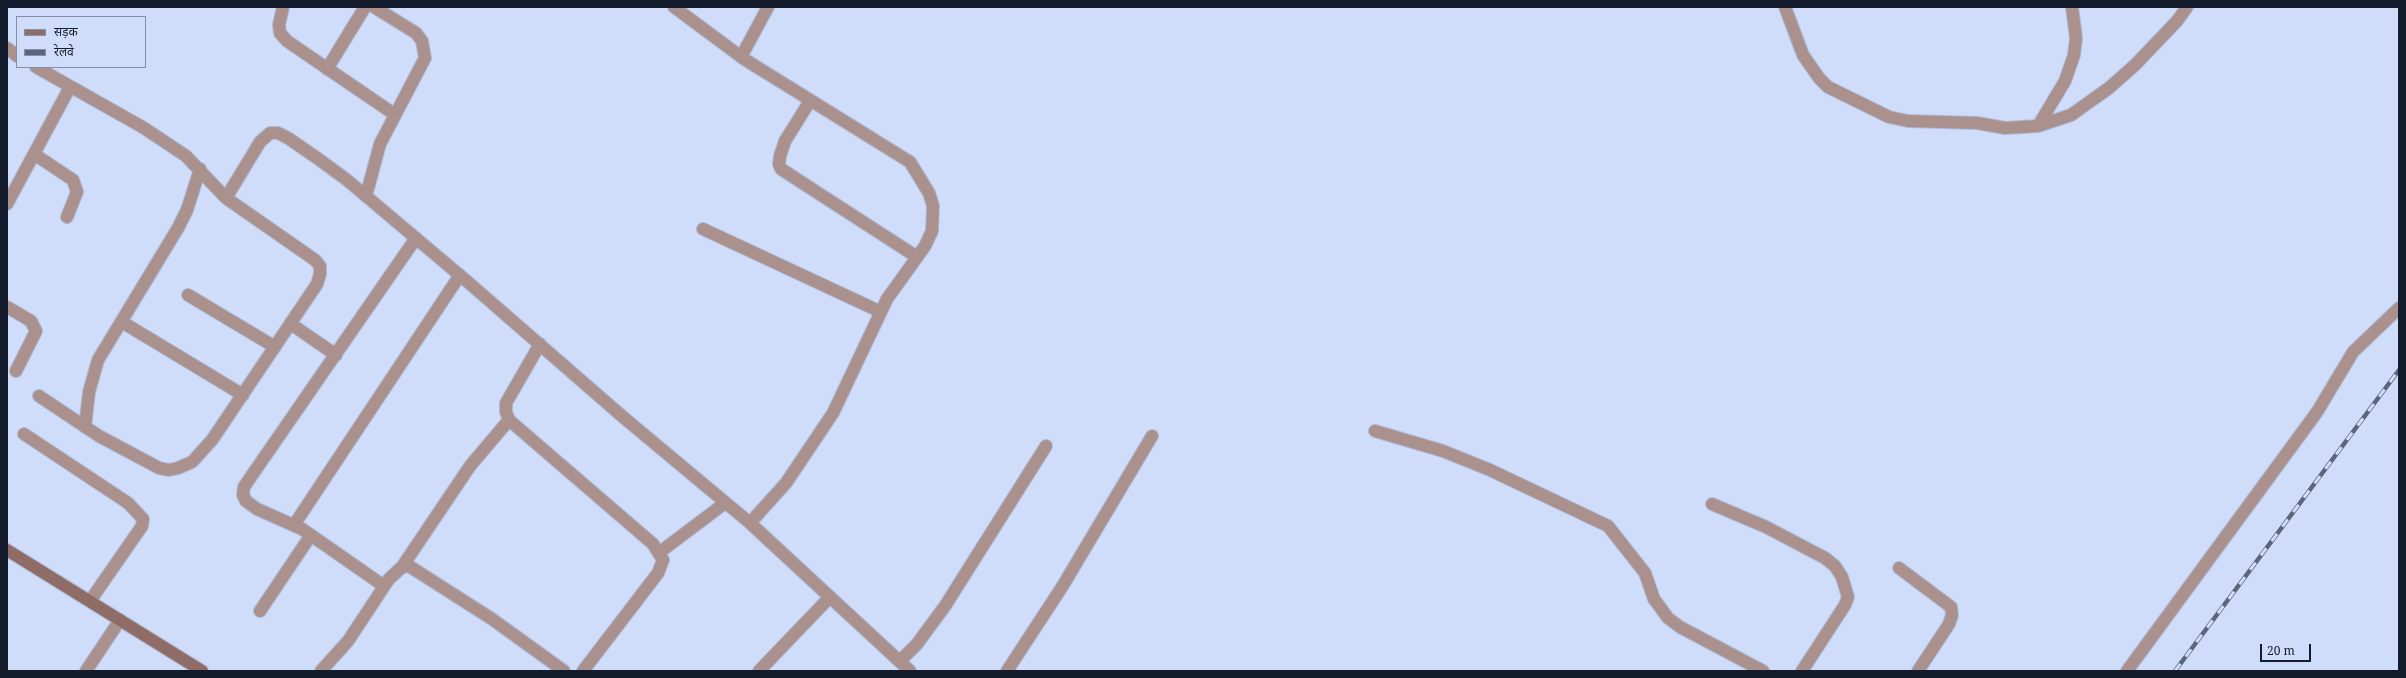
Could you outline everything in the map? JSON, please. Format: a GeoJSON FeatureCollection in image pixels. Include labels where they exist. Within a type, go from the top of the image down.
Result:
{"type":"FeatureCollection","features":[{"type":"Feature","properties":{"kind":"street"},"geometry":{"type":"LineString","coordinates":[[283,7],[279,18],[280,33],[287,41],[394,114]]}},
{"type":"Feature","properties":{"kind":"street"},"geometry":{"type":"LineString","coordinates":[[327,69],[365,7]]}},
{"type":"Feature","properties":{"kind":"street"},"geometry":{"type":"LineString","coordinates":[[366,196],[380,144],[394,114],[425,58],[422,40],[416,33],[374,7]]}},
{"type":"Feature","properties":{"kind":"street"},"geometry":{"type":"LineString","coordinates":[[674,7],[741,57],[910,162],[928,193],[933,206],[932,231],[917,257],[887,299],[833,413],[786,484],[750,524]]}},
{"type":"Feature","properties":{"kind":"street"},"geometry":{"type":"LineString","coordinates":[[741,57],[768,7]]}},
{"type":"Feature","properties":{"kind":"street"},"geometry":{"type":"LineString","coordinates":[[1785,7],[1800,48],[1818,78],[1828,87],[1863,106],[1889,117],[1908,121],[1954,121],[2005,128],[2038,126],[2071,116],[2108,88],[2161,38],[2187,7]]}},
{"type":"Feature","properties":{"kind":"street"},"geometry":{"type":"LineString","coordinates":[[2038,126],[2066,81],[2074,55],[2076,38],[2072,7]]}},
{"type":"Feature","properties":{"kind":"street"},"geometry":{"type":"LineString","coordinates":[[38,68],[144,128],[186,156],[226,198],[315,260],[320,266],[317,284],[291,324],[212,440],[192,462],[169,470],[159,468],[85,426],[40,396]]}},
{"type":"Feature","properties":{"kind":"street"},"geometry":{"type":"LineString","coordinates":[[7,204],[70,87]]}},
{"type":"Feature","properties":{"kind":"street"},"geometry":{"type":"LineString","coordinates":[[810,101],[785,142],[779,160],[781,169],[821,197],[917,257]]}},
{"type":"Feature","properties":{"kind":"street"},"geometry":{"type":"LineString","coordinates":[[226,198],[265,137],[270,133],[278,133],[317,158],[366,196],[460,275],[750,524],[910,671]]}},
{"type":"Feature","properties":{"kind":"street"},"geometry":{"type":"LineString","coordinates":[[34,154],[73,180],[77,192],[67,218]]}},
{"type":"Feature","properties":{"kind":"street"},"geometry":{"type":"LineString","coordinates":[[85,426],[93,373],[98,360],[178,228],[187,210],[200,169]]}},
{"type":"Feature","properties":{"kind":"street"},"geometry":{"type":"LineString","coordinates":[[703,229],[881,312]]}},
{"type":"Feature","properties":{"kind":"street"},"geometry":{"type":"LineString","coordinates":[[384,586],[311,535],[294,525],[257,509],[246,501],[243,495],[244,487],[416,238]]}},
{"type":"Feature","properties":{"kind":"street"},"geometry":{"type":"LineString","coordinates":[[294,525],[358,425],[460,275]]}},
{"type":"Feature","properties":{"kind":"street"},"geometry":{"type":"LineString","coordinates":[[188,295],[274,348]]}},
{"type":"Feature","properties":{"kind":"street"},"geometry":{"type":"LineString","coordinates":[[7,307],[31,321],[36,331],[16,371]]}},
{"type":"Feature","properties":{"kind":"street"},"geometry":{"type":"LineString","coordinates":[[2127,671],[2317,412],[2353,352],[2399,308]]}},
{"type":"Feature","properties":{"kind":"street"},"geometry":{"type":"LineString","coordinates":[[122,322],[243,395]]}},
{"type":"Feature","properties":{"kind":"street"},"geometry":{"type":"LineString","coordinates":[[291,324],[336,355]]}},
{"type":"Feature","properties":{"kind":"street"},"geometry":{"type":"LineString","coordinates":[[540,344],[506,403],[506,412],[509,420],[660,552],[663,560],[658,574],[583,671]]}},
{"type":"Feature","properties":{"kind":"street"},"geometry":{"type":"LineString","coordinates":[[321,671],[348,641],[384,586],[402,567],[470,466],[509,420]]}},
{"type":"Feature","properties":{"kind":"street"},"geometry":{"type":"LineString","coordinates":[[1375,431],[1443,451],[1490,470],[1608,526],[1645,573],[1654,599],[1668,618],[1680,627],[1763,671]]}},
{"type":"Feature","properties":{"kind":"street"},"geometry":{"type":"LineString","coordinates":[[24,434],[128,503],[143,519],[142,526],[90,601]]}},
{"type":"Feature","properties":{"kind":"street"},"geometry":{"type":"LineString","coordinates":[[1007,671],[1050,606],[1152,436]]}},
{"type":"Feature","properties":{"kind":"street"},"geometry":{"type":"LineString","coordinates":[[900,661],[922,638],[945,606],[1046,446]]}},
{"type":"Feature","properties":{"kind":"street"},"geometry":{"type":"LineString","coordinates":[[660,552],[725,503]]}},
{"type":"Feature","properties":{"kind":"street"},"geometry":{"type":"LineString","coordinates":[[1712,504],[1766,527],[1825,558],[1835,566],[1842,577],[1848,597],[1845,605],[1802,671]]}},
{"type":"Feature","properties":{"kind":"street"},"geometry":{"type":"LineString","coordinates":[[260,611],[311,535]]}},
{"type":"Feature","properties":{"kind":"street"},"geometry":{"type":"LineString","coordinates":[[7,550],[202,671]]}},
{"type":"Feature","properties":{"kind":"street"},"geometry":{"type":"LineString","coordinates":[[402,567],[409,566],[418,570],[492,619],[564,671]]}},
{"type":"Feature","properties":{"kind":"street"},"geometry":{"type":"LineString","coordinates":[[1899,568],[1951,607],[1952,615],[1949,624],[1918,671]]}},
{"type":"Feature","properties":{"kind":"street"},"geometry":{"type":"LineString","coordinates":[[759,671],[830,597]]}},
{"type":"Feature","properties":{"kind":"street"},"geometry":{"type":"LineString","coordinates":[[86,671],[120,620]]}},
{"type":"Feature","properties":{"kind":"railway"},"geometry":{"type":"LineString","coordinates":[[2175,671],[2399,370]]}}]}
